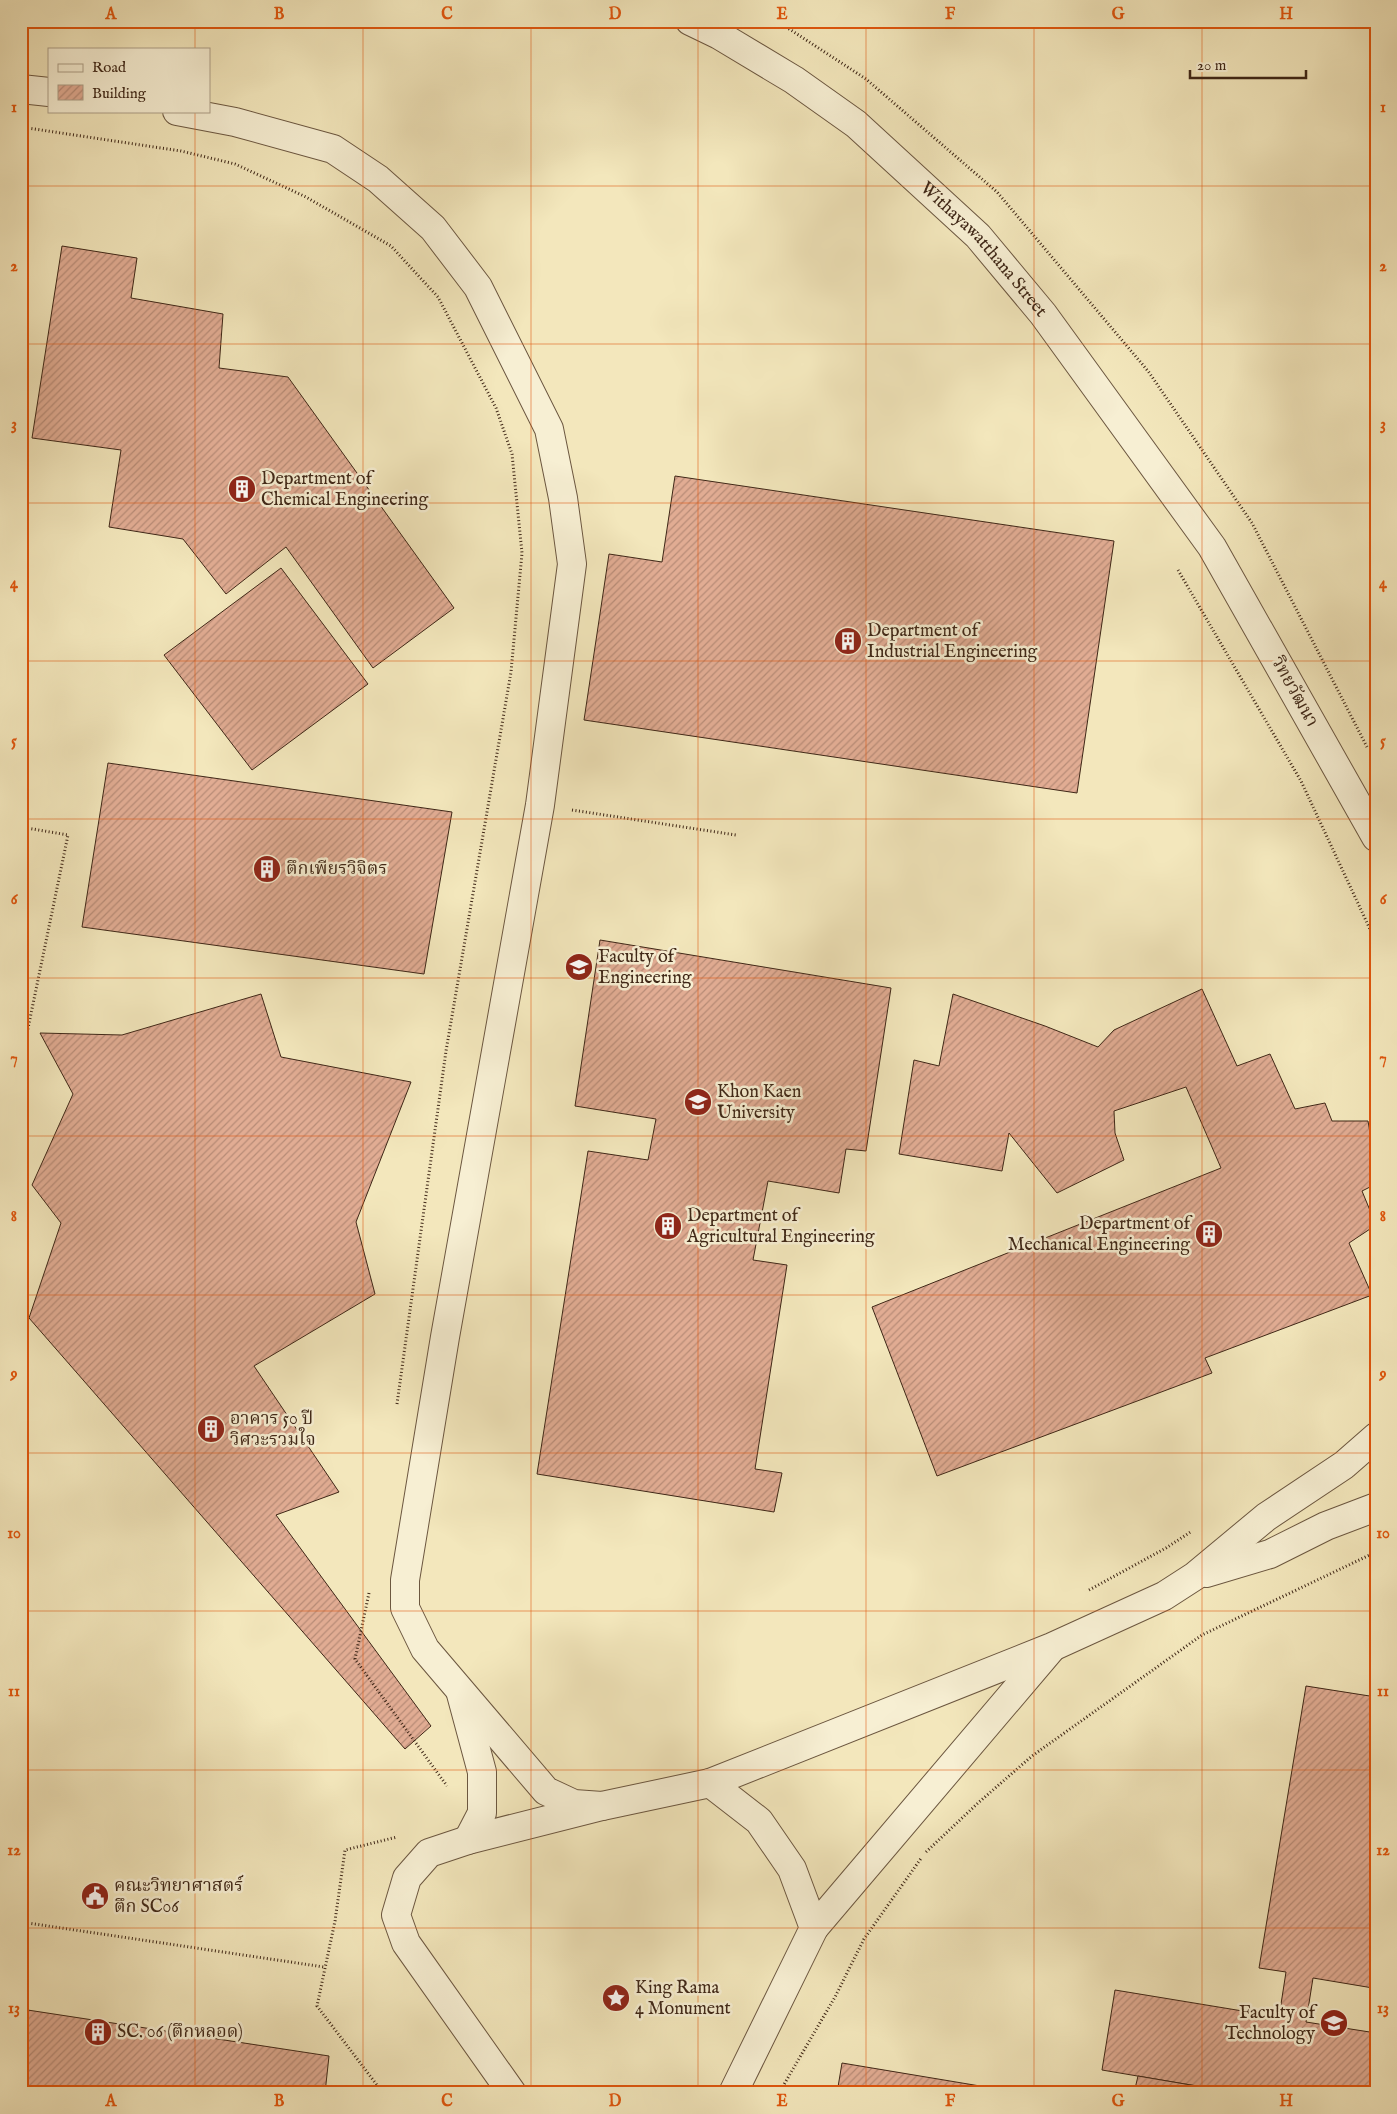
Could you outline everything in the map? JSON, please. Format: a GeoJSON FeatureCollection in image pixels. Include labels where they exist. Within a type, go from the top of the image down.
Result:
{"type":"FeatureCollection","features":[{"type":"Feature","properties":{"kind":"street","name":"Withayawatthana Street"},"geometry":{"type":"LineString","coordinates":[[690,21],[719,35],[794,80],[856,124],[978,236],[1043,314],[1212,547]]}},
{"type":"Feature","properties":{"kind":"street"},"geometry":{"type":"LineString","coordinates":[[21,89],[48,92]]}},
{"type":"Feature","properties":{"kind":"street"},"geometry":{"type":"LineString","coordinates":[[183,112],[235,122],[333,149],[378,178],[433,228],[478,287],[549,429],[563,498],[572,564],[540,805],[445,1337],[406,1580],[405,1608],[425,1649],[546,1791],[574,1804],[602,1806]]}},
{"type":"Feature","properties":{"kind":"street","name":"วิทยวัฒนา"},"geometry":{"type":"LineString","coordinates":[[1212,547],[1376,837]]}},
{"type":"Feature","properties":{"kind":"street"},"geometry":{"type":"LineString","coordinates":[[512,2093],[406,1943],[396,1915],[407,1878],[429,1853],[468,1840],[602,1806],[710,1783],[1052,1647],[1164,1596],[1195,1576],[1266,1517],[1344,1465],[1376,1437]]}},
{"type":"Feature","properties":{"kind":"street"},"geometry":{"type":"LineString","coordinates":[[1195,1576],[1270,1554],[1326,1526],[1376,1507]]}},
{"type":"Feature","properties":{"kind":"street"},"geometry":{"type":"LineString","coordinates":[[732,2093],[814,1928],[1052,1647]]}},
{"type":"Feature","properties":{"kind":"street"},"geometry":{"type":"LineString","coordinates":[[460,1690],[482,1772],[482,1813],[468,1840]]}},
{"type":"Feature","properties":{"kind":"street"},"geometry":{"type":"LineString","coordinates":[[710,1783],[759,1821],[792,1869],[814,1928]]}},
{"type":"Feature","properties":{"kind":"path"},"geometry":{"type":"LineString","coordinates":[[21,126],[181,150],[235,164],[306,197],[391,246],[438,297],[496,408],[512,454],[522,553],[511,672],[446,1052],[395,1414]]}},
{"type":"Feature","properties":{"kind":"path"},"geometry":{"type":"LineString","coordinates":[[1252,523],[1371,754]]}},
{"type":"Feature","properties":{"kind":"path"},"geometry":{"type":"LineString","coordinates":[[1178,570],[1301,781],[1376,942]]}},
{"type":"Feature","properties":{"kind":"path"},"geometry":{"type":"LineString","coordinates":[[540,805],[736,835]]}},
{"type":"Feature","properties":{"kind":"path"},"geometry":{"type":"LineString","coordinates":[[21,826],[68,835],[21,1062]]}},
{"type":"Feature","properties":{"kind":"path"},"geometry":{"type":"LineString","coordinates":[[1088,1590],[1166,1548],[1198,1527]]}},
{"type":"Feature","properties":{"kind":"path"},"geometry":{"type":"LineString","coordinates":[[779,2093],[835,1997],[864,1939],[924,1854],[978,1803],[1032,1756],[1076,1723],[1202,1636],[1376,1552]]}},
{"type":"Feature","properties":{"kind":"path"},"geometry":{"type":"LineString","coordinates":[[370,1588],[355,1659],[450,1789]]}},
{"type":"Feature","properties":{"kind":"path"},"geometry":{"type":"LineString","coordinates":[[383,2093],[317,2006],[334,1921],[344,1850],[399,1836]]}},
{"type":"Feature","properties":{"kind":"path"},"geometry":{"type":"LineString","coordinates":[[21,1922],[324,1967]]}},
{"type":"Feature","properties":{"kind":"building","name":"Department of Chemical Engineering"},"geometry":{"type":"Polygon","coordinates":[[[62,246],[137,258],[131,298],[223,314],[219,368],[288,377],[454,608],[373,668],[286,547],[226,594],[183,539],[109,527],[121,450],[32,438],[62,246]]]}},
{"type":"Feature","properties":{"kind":"building","name":"Department of Industrial Engineering"},"geometry":{"type":"Polygon","coordinates":[[[675,476],[1114,541],[1077,793],[584,720],[609,554],[662,562],[675,476]]]}},
{"type":"Feature","properties":{"kind":"building"},"geometry":{"type":"Polygon","coordinates":[[[281,568],[368,684],[252,770],[164,655],[281,568]]]}},
{"type":"Feature","properties":{"kind":"building","name":"ตึกเพียรวิจิตร"},"geometry":{"type":"Polygon","coordinates":[[[108,763],[452,812],[424,974],[82,927],[108,763]]]}},
{"type":"Feature","properties":{"kind":"building","name":"Department of Agricultural Engineering"},"geometry":{"type":"Polygon","coordinates":[[[600,940],[891,988],[866,1151],[846,1149],[839,1193],[768,1181],[753,1260],[787,1265],[755,1469],[782,1473],[774,1512],[537,1474],[588,1151],[648,1160],[656,1119],[575,1106],[600,940]]]}},
{"type":"Feature","properties":{"kind":"building","name":"Department of Mechanical Engineering"},"geometry":{"type":"Polygon","coordinates":[[[1202,989],[1237,1066],[1270,1054],[1295,1109],[1325,1103],[1332,1121],[1368,1121],[1376,1168],[1376,1184],[1362,1191],[1376,1225],[1349,1243],[1372,1295],[1205,1358],[1212,1373],[937,1476],[872,1307],[1221,1168],[1186,1087],[1114,1111],[1115,1133],[1124,1160],[1057,1193],[1009,1133],[1002,1171],[899,1154],[914,1060],[939,1066],[953,994],[1045,1026],[1098,1047],[1114,1030],[1202,989]]]}},
{"type":"Feature","properties":{"kind":"building","name":"อาคาร 50 ปี วิศวะรวมใจ"},"geometry":{"type":"Polygon","coordinates":[[[261,994],[281,1057],[411,1082],[356,1222],[375,1294],[254,1366],[339,1492],[276,1515],[431,1726],[405,1749],[29,1318],[61,1223],[32,1185],[73,1094],[40,1033],[122,1035],[261,994]]]}},
{"type":"Feature","properties":{"kind":"building"},"geometry":{"type":"Polygon","coordinates":[[[1306,1686],[1376,1697],[1376,1973],[1373,1988],[1313,1978],[1306,2022],[1376,2033],[1376,2093],[1238,2093],[1102,2070],[1115,1990],[1279,2017],[1286,1972],[1259,1968],[1306,1686]]]}},
{"type":"Feature","properties":{"kind":"building","name":"SC. 06 (ตึกหลอด)"},"geometry":{"type":"Polygon","coordinates":[[[21,2009],[329,2056],[325,2093],[21,2093],[21,2009]]]}},
{"type":"Feature","properties":{"kind":"building"},"geometry":{"type":"Polygon","coordinates":[[[842,2063],[986,2087],[985,2093],[837,2093],[842,2063]]]}},
{"type":"Feature","properties":{"kind":"building"},"geometry":{"type":"Polygon","coordinates":[[[1138,2076],[1238,2093],[1134,2093],[1138,2076]]]}},
{"type":"Feature","properties":{"kind":"place","name":"Department of Chemical Engineering"},"geometry":{"type":"Point","coordinates":[242,489]}},
{"type":"Feature","properties":{"kind":"place","name":"Department of Industrial Engineering"},"geometry":{"type":"Point","coordinates":[848,641]}},
{"type":"Feature","properties":{"kind":"place","name":"ตึกเพียรวิจิตร"},"geometry":{"type":"Point","coordinates":[267,869]}},
{"type":"Feature","properties":{"kind":"place","name":"Faculty of Engineering"},"geometry":{"type":"Point","coordinates":[579,967]}},
{"type":"Feature","properties":{"kind":"place","name":"Khon Kaen University"},"geometry":{"type":"Point","coordinates":[698,1102]}},
{"type":"Feature","properties":{"kind":"place","name":"Department of Agricultural Engineering"},"geometry":{"type":"Point","coordinates":[668,1226]}},
{"type":"Feature","properties":{"kind":"place","name":"Department of Mechanical Engineering"},"geometry":{"type":"Point","coordinates":[1209,1234]}},
{"type":"Feature","properties":{"kind":"place","name":"อาคาร 50 ปี วิศวะรวมใจ"},"geometry":{"type":"Point","coordinates":[211,1429]}},
{"type":"Feature","properties":{"kind":"place","name":"คณะวิทยาศาสตร์ ตึก SC06"},"geometry":{"type":"Point","coordinates":[95,1896]}},
{"type":"Feature","properties":{"kind":"place","name":"King Rama 4 Monument"},"geometry":{"type":"Point","coordinates":[616,1998]}},
{"type":"Feature","properties":{"kind":"place","name":"Faculty of Technology"},"geometry":{"type":"Point","coordinates":[1334,2023]}},
{"type":"Feature","properties":{"kind":"place","name":"SC. 06 (ตึกหลอด)"},"geometry":{"type":"Point","coordinates":[98,2032]}}]}
